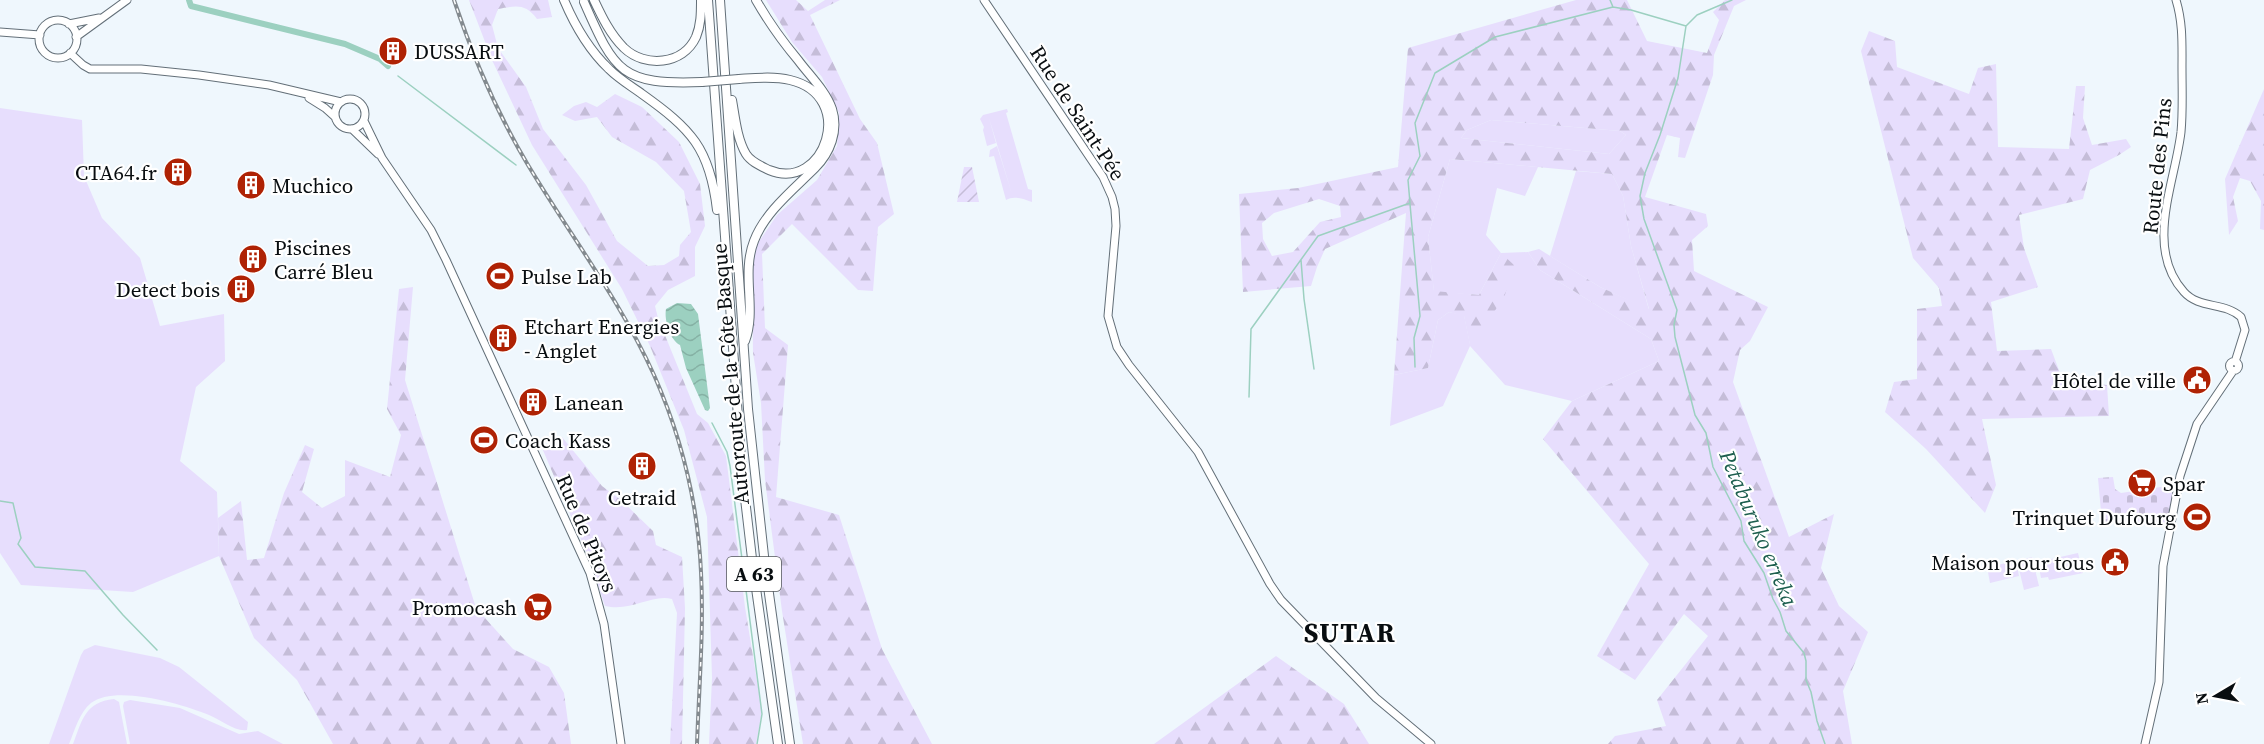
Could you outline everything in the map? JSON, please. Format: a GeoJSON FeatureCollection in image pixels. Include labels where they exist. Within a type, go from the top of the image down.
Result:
{"type":"FeatureCollection","features":[{"type":"Feature","properties":{"kind":"highway"},"geometry":{"type":"LineString","coordinates":[[564,0],[578,32],[591,51],[610,71],[684,126],[702,150],[711,176],[720,234],[726,254]]}},
{"type":"Feature","properties":{"kind":"highway"},"geometry":{"type":"LineString","coordinates":[[594,0],[606,26],[624,48],[642,59],[654,62],[664,61],[684,53],[695,39],[701,21],[701,0]]}},
{"type":"Feature","properties":{"kind":"highway","name":"Autoroute de la Côte Basque"},"geometry":{"type":"LineString","coordinates":[[708,0],[742,473],[778,744]]}},
{"type":"Feature","properties":{"kind":"highway","name":"Autoroute de la Côte Basque"},"geometry":{"type":"LineString","coordinates":[[720,0],[750,430],[765,566],[790,744]]}},
{"type":"Feature","properties":{"kind":"highway"},"geometry":{"type":"LineString","coordinates":[[744,344],[749,329],[748,264],[752,244],[770,214],[828,153],[833,140],[834,123],[832,109],[824,95],[769,22],[756,0]]}},
{"type":"Feature","properties":{"kind":"highway"},"geometry":{"type":"LineString","coordinates":[[584,2],[601,42],[613,60],[626,71],[640,78],[655,82],[702,82],[739,79],[790,80],[808,88],[820,100],[828,116],[828,136],[823,150],[808,165],[794,172],[775,172],[758,165],[746,154],[739,137],[726,71]]}},
{"type":"Feature","properties":{"kind":"street"},"geometry":{"type":"LineString","coordinates":[[76,37],[127,0]]}},
{"type":"Feature","properties":{"kind":"street","name":"Rue de Saint-Pée"},"geometry":{"type":"LineString","coordinates":[[984,0],[1103,177],[1112,197],[1116,226],[1108,302],[1109,325],[1122,354],[1198,452],[1281,600],[1376,698],[1431,744]]}},
{"type":"Feature","properties":{"kind":"street","name":"Route des Pins"},"geometry":{"type":"LineString","coordinates":[[2145,744],[2159,682],[2163,566],[2180,476],[2197,424],[2232,371],[2238,368],[2235,362],[2245,330],[2241,317],[2230,310],[2190,298],[2175,280],[2166,256],[2165,223],[2180,141],[2182,105],[2182,29],[2176,0]]}},
{"type":"Feature","properties":{"kind":"street"},"geometry":{"type":"LineString","coordinates":[[69,24],[76,37],[75,46],[70,53],[60,58],[48,55],[40,46],[40,35],[44,27],[52,21],[69,24],[107,15]]}},
{"type":"Feature","properties":{"kind":"street"},"geometry":{"type":"LineString","coordinates":[[0,32],[40,35]]}},
{"type":"Feature","properties":{"kind":"street"},"geometry":{"type":"LineString","coordinates":[[70,53],[82,65],[90,69],[141,69],[188,74],[269,85],[341,102],[352,99],[360,102],[365,111],[364,121],[381,158]]}},
{"type":"Feature","properties":{"kind":"street"},"geometry":{"type":"LineString","coordinates":[[301,94],[325,108],[335,117],[341,127],[352,129],[381,158]]}},
{"type":"Feature","properties":{"kind":"street"},"geometry":{"type":"LineString","coordinates":[[335,117],[336,109],[341,102]]}},
{"type":"Feature","properties":{"kind":"street"},"geometry":{"type":"LineString","coordinates":[[352,129],[364,121]]}},
{"type":"Feature","properties":{"kind":"street","name":"Rue de Pitoys"},"geometry":{"type":"LineString","coordinates":[[381,158],[431,230],[590,573],[604,624],[621,744]]}},
{"type":"Feature","properties":{"kind":"green space"},"geometry":{"type":"Polygon","coordinates":[[[469,0],[548,0],[552,17],[537,19],[528,10],[520,7],[498,9],[492,25],[498,48],[526,87],[543,129],[586,185],[617,241],[648,266],[664,265],[679,256],[680,245],[691,232],[684,191],[656,162],[612,137],[597,117],[575,121],[562,115],[574,106],[586,102],[597,107],[615,94],[642,107],[679,142],[700,184],[705,226],[695,247],[695,276],[668,290],[655,306],[697,414],[708,423],[726,456],[745,607],[762,712],[756,744],[709,744],[712,678],[707,517],[684,430],[650,346],[622,289],[532,145],[492,60],[469,0]]]}},
{"type":"Feature","properties":{"kind":"green space"},"geometry":{"type":"Polygon","coordinates":[[[766,0],[796,0],[808,11],[825,0],[840,0],[810,15],[860,119],[877,143],[894,214],[878,227],[873,291],[858,290],[792,224],[762,254],[765,328],[788,345],[776,497],[839,515],[882,649],[932,744],[803,744],[782,611],[765,480],[761,403],[753,353],[752,270],[756,246],[777,215],[817,180],[837,146],[839,113],[822,77],[792,42],[766,0]]]}},
{"type":"Feature","properties":{"kind":"green space"},"geometry":{"type":"Polygon","coordinates":[[[1576,0],[1627,0],[1647,41],[1707,53],[1719,20],[1713,12],[1725,0],[1746,0],[1734,6],[1714,55],[1713,75],[1685,158],[1678,157],[1680,138],[1667,135],[1645,197],[1706,214],[1708,226],[1692,240],[1694,271],[1768,307],[1750,341],[1740,350],[1733,382],[1789,537],[1834,514],[1821,568],[1839,606],[1868,632],[1843,691],[1852,744],[1608,744],[1615,736],[1666,726],[1657,700],[1708,636],[1684,614],[1635,680],[1597,656],[1649,564],[1543,439],[1572,401],[1659,361],[1651,339],[1540,270],[1528,252],[1539,249],[1600,287],[1649,309],[1631,246],[1623,196],[1612,174],[1450,159],[1428,237],[1434,291],[1479,295],[1501,253],[1514,265],[1504,298],[1470,345],[1464,316],[1449,312],[1438,320],[1428,368],[1394,375],[1406,213],[1325,249],[1311,286],[1243,292],[1239,194],[1298,188],[1398,167],[1408,48],[1576,0]],[[1491,120],[1467,130],[1461,138],[1609,154],[1626,135],[1620,131],[1491,120]],[[1319,199],[1274,213],[1262,223],[1263,239],[1272,256],[1293,252],[1320,222],[1341,217],[1340,206],[1319,199]]]}},
{"type":"Feature","properties":{"kind":"green space"},"geometry":{"type":"Polygon","coordinates":[[[1869,31],[1895,41],[1897,67],[1969,94],[1978,68],[1996,64],[1998,147],[2069,149],[2076,86],[2085,86],[2083,118],[2092,145],[2126,139],[2131,147],[2090,170],[2083,199],[2019,215],[2024,248],[2038,287],[1991,302],[1997,351],[2051,349],[2063,381],[2107,385],[2109,416],[1982,419],[1996,485],[1985,513],[1926,449],[1885,412],[1894,382],[1917,379],[1917,309],[1942,306],[1939,288],[1913,258],[1861,51],[1869,31]]]}},
{"type":"Feature","properties":{"kind":"green space"},"geometry":{"type":"Polygon","coordinates":[[[2264,89],[2264,230],[2260,229],[2261,201],[2250,181],[2240,178],[2233,197],[2238,221],[2229,235],[2225,179],[2264,89]]]}},
{"type":"Feature","properties":{"kind":"green space"},"geometry":{"type":"Polygon","coordinates":[[[0,108],[82,120],[84,176],[102,218],[140,258],[160,326],[224,314],[225,361],[196,387],[180,461],[217,492],[219,556],[133,592],[21,585],[0,553],[0,108]]]}},
{"type":"Feature","properties":{"kind":"green space"},"geometry":{"type":"Polygon","coordinates":[[[1007,109],[1006,113],[1028,189],[1032,190],[1032,202],[1016,198],[1006,200],[994,156],[989,157],[990,150],[997,146],[1012,194],[989,118],[996,143],[987,146],[984,127],[980,119],[983,115],[1007,109]]]}},
{"type":"Feature","properties":{"kind":"green space"},"geometry":{"type":"Polygon","coordinates":[[[1491,120],[1620,131],[1626,135],[1609,154],[1461,138],[1467,130],[1491,120]]]}},
{"type":"Feature","properties":{"kind":"green space"},"geometry":{"type":"Polygon","coordinates":[[[1450,159],[1538,167],[1525,196],[1497,188],[1486,235],[1501,253],[1479,295],[1434,292],[1428,237],[1450,159]]]}},
{"type":"Feature","properties":{"kind":"green space"},"geometry":{"type":"Polygon","coordinates":[[[964,167],[972,167],[979,202],[957,202],[964,167]]]}},
{"type":"Feature","properties":{"kind":"green space"},"geometry":{"type":"Polygon","coordinates":[[[1576,171],[1612,174],[1623,196],[1631,246],[1649,310],[1600,287],[1550,256],[1576,171]]]}},
{"type":"Feature","properties":{"kind":"green space"},"geometry":{"type":"Polygon","coordinates":[[[1528,252],[1540,270],[1651,339],[1659,361],[1572,401],[1505,385],[1470,346],[1443,406],[1390,426],[1394,375],[1428,368],[1438,320],[1449,312],[1464,315],[1470,344],[1501,253],[1528,252]]]}},
{"type":"Feature","properties":{"kind":"green space"},"geometry":{"type":"Polygon","coordinates":[[[413,287],[405,380],[476,608],[513,649],[549,667],[564,693],[571,744],[333,744],[297,680],[254,638],[219,556],[218,518],[241,501],[247,560],[264,558],[284,493],[305,445],[314,449],[302,492],[322,508],[345,496],[345,460],[390,477],[401,435],[387,409],[399,289],[413,287]]]}},
{"type":"Feature","properties":{"kind":"green space"},"geometry":{"type":"Polygon","coordinates":[[[562,437],[602,486],[622,501],[653,531],[656,545],[682,557],[685,608],[682,744],[670,744],[677,613],[672,599],[656,599],[624,607],[605,606],[589,558],[542,448],[562,437]]]}},
{"type":"Feature","properties":{"kind":"green space"},"geometry":{"type":"Polygon","coordinates":[[[2113,477],[2115,489],[2121,493],[2174,485],[2167,527],[2133,523],[2102,523],[2098,478],[2113,477]]]}},
{"type":"Feature","properties":{"kind":"green space"},"geometry":{"type":"Polygon","coordinates":[[[2078,553],[2083,573],[2049,580],[2048,577],[2041,578],[2038,562],[2078,553]]]}},
{"type":"Feature","properties":{"kind":"green space"},"geometry":{"type":"Polygon","coordinates":[[[2032,557],[2039,586],[2024,590],[2017,561],[2032,557]]]}},
{"type":"Feature","properties":{"kind":"green space"},"geometry":{"type":"Polygon","coordinates":[[[2016,561],[2019,576],[1990,583],[1987,567],[2016,561]]]}},
{"type":"Feature","properties":{"kind":"green space"},"geometry":{"type":"Polygon","coordinates":[[[95,645],[160,658],[179,667],[248,722],[247,730],[238,729],[209,715],[167,701],[116,695],[102,698],[87,707],[69,744],[49,744],[81,655],[84,650],[95,645]]]}},
{"type":"Feature","properties":{"kind":"green space"},"geometry":{"type":"Polygon","coordinates":[[[1276,656],[1344,704],[1369,744],[1154,744],[1276,656]]]}},
{"type":"Feature","properties":{"kind":"green space"},"geometry":{"type":"Polygon","coordinates":[[[114,699],[119,702],[127,744],[73,744],[82,720],[91,708],[114,699]]]}},
{"type":"Feature","properties":{"kind":"green space"},"geometry":{"type":"Polygon","coordinates":[[[130,700],[180,708],[239,734],[258,731],[283,744],[130,744],[123,706],[124,702],[130,700]]]}},
{"type":"Feature","properties":{"kind":"water"},"geometry":{"type":"Polygon","coordinates":[[[677,303],[691,304],[698,314],[710,408],[708,411],[705,410],[686,368],[680,345],[673,339],[667,324],[666,309],[677,303]]]}},
{"type":"Feature","properties":{"kind":"waterway"},"geometry":{"type":"LineString","coordinates":[[189,0],[191,6],[345,44],[380,59],[388,66]]}},
{"type":"Feature","properties":{"kind":"waterway"},"geometry":{"type":"LineString","coordinates":[[1610,0],[1613,7]]}},
{"type":"Feature","properties":{"kind":"waterway","name":"Petaburuko erreka"},"geometry":{"type":"LineString","coordinates":[[1732,0],[1697,15],[1686,26],[1678,78],[1645,173],[1640,196],[1644,219],[1677,310],[1674,325],[1675,337],[1695,415],[1706,433],[1713,467],[1741,521],[1744,541],[1764,573],[1786,631],[1804,653],[1806,680],[1825,744]]}},
{"type":"Feature","properties":{"kind":"waterway"},"geometry":{"type":"LineString","coordinates":[[1249,397],[1251,329],[1318,236],[1410,203],[1408,180],[1420,156],[1415,123],[1435,73],[1495,37],[1613,7],[1686,26]]}},
{"type":"Feature","properties":{"kind":"waterway"},"geometry":{"type":"LineString","coordinates":[[398,76],[516,165]]}},
{"type":"Feature","properties":{"kind":"waterway"},"geometry":{"type":"LineString","coordinates":[[1410,204],[1420,316],[1414,338],[1415,367]]}},
{"type":"Feature","properties":{"kind":"waterway"},"geometry":{"type":"LineString","coordinates":[[1301,260],[1314,369]]}},
{"type":"Feature","properties":{"kind":"waterway"},"geometry":{"type":"LineString","coordinates":[[712,423],[727,452],[730,466],[762,714],[757,744]]}},
{"type":"Feature","properties":{"kind":"waterway"},"geometry":{"type":"LineString","coordinates":[[0,501],[13,503],[21,538],[18,544],[35,567],[85,571],[157,650]]}},
{"type":"Feature","properties":{"kind":"railway"},"geometry":{"type":"LineString","coordinates":[[454,0],[469,43],[506,125],[528,165],[641,347],[664,398],[680,446],[692,496],[701,572],[702,615],[697,744]]}},
{"type":"Feature","properties":{"kind":"place","name":"DUSSART"},"geometry":{"type":"Point","coordinates":[393,51]}},
{"type":"Feature","properties":{"kind":"place","name":"CTA64.fr"},"geometry":{"type":"Point","coordinates":[178,172]}},
{"type":"Feature","properties":{"kind":"place","name":"Muchico"},"geometry":{"type":"Point","coordinates":[251,185]}},
{"type":"Feature","properties":{"kind":"place","name":"Piscines Carré Bleu"},"geometry":{"type":"Point","coordinates":[253,259]}},
{"type":"Feature","properties":{"kind":"place","name":"Pulse Lab"},"geometry":{"type":"Point","coordinates":[500,276]}},
{"type":"Feature","properties":{"kind":"place","name":"Detect bois"},"geometry":{"type":"Point","coordinates":[241,289]}},
{"type":"Feature","properties":{"kind":"place","name":"Etchart Energies - Anglet"},"geometry":{"type":"Point","coordinates":[503,338]}},
{"type":"Feature","properties":{"kind":"place","name":"Hôtel de ville"},"geometry":{"type":"Point","coordinates":[2197,380]}},
{"type":"Feature","properties":{"kind":"place","name":"Lanean"},"geometry":{"type":"Point","coordinates":[533,402]}},
{"type":"Feature","properties":{"kind":"place","name":"Coach Kass"},"geometry":{"type":"Point","coordinates":[484,440]}},
{"type":"Feature","properties":{"kind":"place","name":"Cetraid"},"geometry":{"type":"Point","coordinates":[642,466]}},
{"type":"Feature","properties":{"kind":"place","name":"Spar"},"geometry":{"type":"Point","coordinates":[2142,483]}},
{"type":"Feature","properties":{"kind":"place","name":"Trinquet Dufourg"},"geometry":{"type":"Point","coordinates":[2197,517]}},
{"type":"Feature","properties":{"kind":"place","name":"Maison pour tous"},"geometry":{"type":"Point","coordinates":[2115,562]}},
{"type":"Feature","properties":{"kind":"place","name":"Promocash"},"geometry":{"type":"Point","coordinates":[538,607]}},
{"type":"Feature","properties":{"kind":"district","name":"SUTAR"},"geometry":{"type":"Point","coordinates":[1350,632]}}]}
